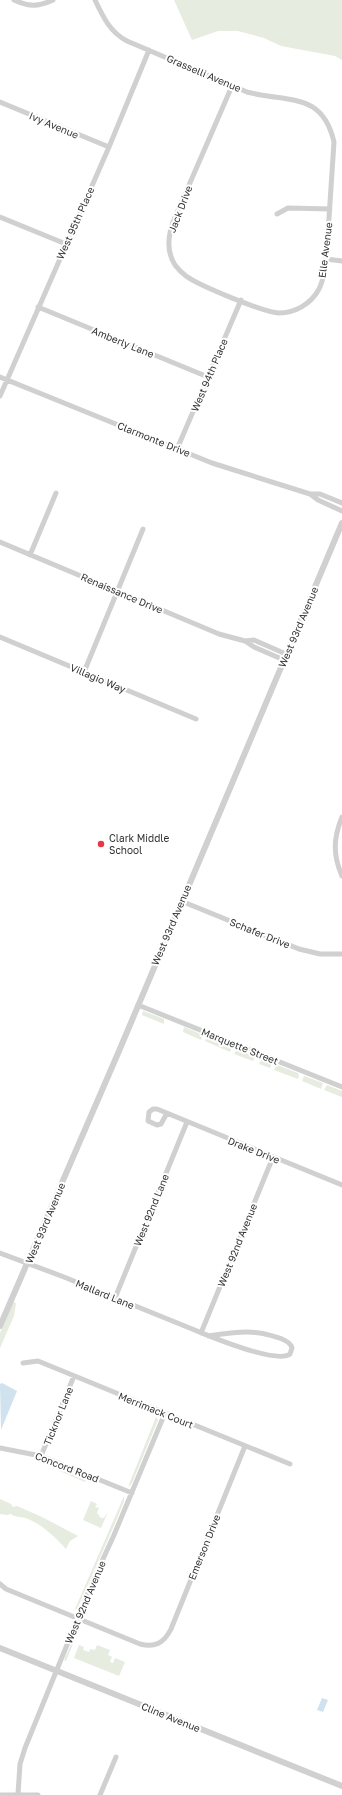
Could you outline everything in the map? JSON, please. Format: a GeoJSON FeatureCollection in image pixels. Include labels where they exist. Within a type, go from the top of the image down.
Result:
{"type":"FeatureCollection","features":[{"type":"Feature","properties":{"kind":"street"},"geometry":{"type":"LineString","coordinates":[[14,0],[29,6],[36,6],[53,0]]}},
{"type":"Feature","properties":{"kind":"street","name":"Grasselli Avenue"},"geometry":{"type":"LineString","coordinates":[[95,0],[105,21],[114,32],[123,39],[232,86],[263,96],[300,101],[314,106],[328,122]]}},
{"type":"Feature","properties":{"kind":"street","name":"West 95th Place"},"geometry":{"type":"LineString","coordinates":[[0,396],[109,147],[149,50]]}},
{"type":"Feature","properties":{"kind":"street","name":"Jack Drive"},"geometry":{"type":"LineString","coordinates":[[232,86],[173,222],[168,243],[170,254],[175,264],[186,276],[240,300]]}},
{"type":"Feature","properties":{"kind":"street","name":"Ivy Avenue"},"geometry":{"type":"LineString","coordinates":[[0,102],[109,147]]}},
{"type":"Feature","properties":{"kind":"street","name":"Elle Avenue"},"geometry":{"type":"LineString","coordinates":[[240,300],[269,311],[278,313],[288,312],[303,306],[314,296],[322,283],[326,259],[334,142],[328,122]]}},
{"type":"Feature","properties":{"kind":"street"},"geometry":{"type":"LineString","coordinates":[[277,214],[288,208],[330,209]]}},
{"type":"Feature","properties":{"kind":"street"},"geometry":{"type":"LineString","coordinates":[[0,217],[66,244]]}},
{"type":"Feature","properties":{"kind":"street"},"geometry":{"type":"LineString","coordinates":[[326,259],[342,261]]}},
{"type":"Feature","properties":{"kind":"street","name":"West 94th Place"},"geometry":{"type":"LineString","coordinates":[[177,449],[240,300]]}},
{"type":"Feature","properties":{"kind":"street","name":"Amberly Lane"},"geometry":{"type":"LineString","coordinates":[[38,307],[208,377]]}},
{"type":"Feature","properties":{"kind":"street","name":"Clarmonte Drive"},"geometry":{"type":"LineString","coordinates":[[0,377],[212,463],[310,494],[320,494],[342,503]]}},
{"type":"Feature","properties":{"kind":"street"},"geometry":{"type":"LineString","coordinates":[[30,555],[56,493]]}},
{"type":"Feature","properties":{"kind":"street","name":"Clarmonte Drive"},"geometry":{"type":"LineString","coordinates":[[310,494],[318,500],[342,510]]}},
{"type":"Feature","properties":{"kind":"street","name":"West 93rd Avenue"},"geometry":{"type":"LineString","coordinates":[[0,1326],[342,523]]}},
{"type":"Feature","properties":{"kind":"street"},"geometry":{"type":"LineString","coordinates":[[84,672],[143,529]]}},
{"type":"Feature","properties":{"kind":"street","name":"Renaissance Drive"},"geometry":{"type":"LineString","coordinates":[[0,542],[219,634],[245,641],[254,647],[285,657]]}},
{"type":"Feature","properties":{"kind":"street","name":"Villagio Way"},"geometry":{"type":"LineString","coordinates":[[0,638],[196,719]]}},
{"type":"Feature","properties":{"kind":"street"},"geometry":{"type":"LineString","coordinates":[[342,818],[337,830],[334,846],[335,858],[342,876]]}},
{"type":"Feature","properties":{"kind":"street","name":"Schafer Drive"},"geometry":{"type":"LineString","coordinates":[[181,901],[299,949],[320,954],[342,954]]}},
{"type":"Feature","properties":{"kind":"street","name":"Marquette Street"},"geometry":{"type":"LineString","coordinates":[[138,1005],[342,1087]]}},
{"type":"Feature","properties":{"kind":"street","name":"Drake Drive"},"geometry":{"type":"LineString","coordinates":[[167,1113],[342,1185]]}},
{"type":"Feature","properties":{"kind":"street","name":"West 92nd Lane"},"geometry":{"type":"LineString","coordinates":[[115,1298],[187,1122]]}},
{"type":"Feature","properties":{"kind":"street","name":"West 92nd Avenue"},"geometry":{"type":"LineString","coordinates":[[201,1333],[272,1157]]}},
{"type":"Feature","properties":{"kind":"street","name":"Mallard Lane"},"geometry":{"type":"LineString","coordinates":[[0,1254],[115,1298],[208,1336],[236,1346],[281,1357],[290,1354],[292,1348],[285,1340],[260,1333],[246,1332],[208,1336]]}},
{"type":"Feature","properties":{"kind":"street","name":"Merrimack Court"},"geometry":{"type":"LineString","coordinates":[[23,1364],[38,1361],[290,1464]]}},
{"type":"Feature","properties":{"kind":"street","name":"Ticknor Lane"},"geometry":{"type":"LineString","coordinates":[[41,1456],[74,1376]]}},
{"type":"Feature","properties":{"kind":"street","name":"West 92nd Avenue"},"geometry":{"type":"LineString","coordinates":[[18,1794],[22,1754],[77,1618],[132,1493],[165,1413]]}},
{"type":"Feature","properties":{"kind":"street","name":"Emerson Drive"},"geometry":{"type":"LineString","coordinates":[[77,1618],[140,1644],[158,1644],[167,1637],[245,1446]]}},
{"type":"Feature","properties":{"kind":"street","name":"Concord Road"},"geometry":{"type":"LineString","coordinates":[[0,1448],[41,1456],[132,1493]]}},
{"type":"Feature","properties":{"kind":"street"},"geometry":{"type":"LineString","coordinates":[[0,1584],[6,1589],[77,1618]]}},
{"type":"Feature","properties":{"kind":"street","name":"Cline Avenue"},"geometry":{"type":"LineString","coordinates":[[0,1648],[342,1786]]}},
{"type":"Feature","properties":{"kind":"street"},"geometry":{"type":"LineString","coordinates":[[100,1795],[116,1757]]}},
{"type":"Feature","properties":{"kind":"street"},"geometry":{"type":"LineString","coordinates":[[0,1794],[38,1795]]}},
{"type":"Feature","properties":{"kind":"shaded area"},"geometry":{"type":"Polygon","coordinates":[[[174,0],[342,0],[342,60],[335,56],[281,46],[264,38],[238,31],[218,31],[192,40],[174,0]]]}},
{"type":"Feature","properties":{"kind":"shaded area"},"geometry":{"type":"Polygon","coordinates":[[[143,1011],[164,1019],[164,1024],[142,1015],[143,1011]]]}},
{"type":"Feature","properties":{"kind":"shaded area"},"geometry":{"type":"Polygon","coordinates":[[[184,1027],[203,1035],[201,1040],[183,1032],[184,1027]]]}},
{"type":"Feature","properties":{"kind":"shaded area"},"geometry":{"type":"Polygon","coordinates":[[[207,1037],[232,1047],[230,1052],[205,1041],[207,1037]]]}},
{"type":"Feature","properties":{"kind":"shaded area"},"geometry":{"type":"Polygon","coordinates":[[[237,1049],[255,1056],[253,1061],[234,1054],[237,1049]]]}},
{"type":"Feature","properties":{"kind":"shaded area"},"geometry":{"type":"Polygon","coordinates":[[[262,1059],[272,1063],[270,1068],[259,1064],[262,1059]]]}},
{"type":"Feature","properties":{"kind":"shaded area"},"geometry":{"type":"Polygon","coordinates":[[[277,1065],[298,1073],[298,1079],[274,1070],[277,1065]]]}},
{"type":"Feature","properties":{"kind":"shaded area"},"geometry":{"type":"Polygon","coordinates":[[[304,1076],[323,1083],[321,1089],[302,1081],[304,1076]]]}},
{"type":"Feature","properties":{"kind":"shaded area"},"geometry":{"type":"Polygon","coordinates":[[[327,1085],[342,1091],[342,1097],[324,1090],[327,1085]]]}},
{"type":"Feature","properties":{"kind":"shaded area"},"geometry":{"type":"Polygon","coordinates":[[[13,1302],[16,1303],[14,1316],[0,1348],[0,1333],[13,1302]]]}},
{"type":"Feature","properties":{"kind":"shaded area"},"geometry":{"type":"Polygon","coordinates":[[[156,1417],[158,1420],[132,1483],[128,1487],[156,1417]]]}},
{"type":"Feature","properties":{"kind":"shaded area"},"geometry":{"type":"Polygon","coordinates":[[[61,1469],[86,1479],[85,1482],[60,1471],[61,1469]]]}},
{"type":"Feature","properties":{"kind":"shaded area"},"geometry":{"type":"Polygon","coordinates":[[[124,1496],[124,1501],[113,1528],[77,1609],[75,1609],[124,1496]]]}},
{"type":"Feature","properties":{"kind":"shaded area"},"geometry":{"type":"Polygon","coordinates":[[[0,1499],[11,1504],[13,1507],[17,1506],[42,1517],[78,1536],[70,1541],[66,1549],[49,1532],[34,1522],[11,1514],[0,1514],[0,1499]]]}},
{"type":"Feature","properties":{"kind":"shaded area"},"geometry":{"type":"Polygon","coordinates":[[[91,1501],[97,1504],[95,1507],[99,1508],[97,1513],[101,1518],[104,1518],[108,1512],[101,1528],[83,1520],[91,1501]]]}},
{"type":"Feature","properties":{"kind":"shaded area"},"geometry":{"type":"Polygon","coordinates":[[[79,1626],[80,1627],[66,1661],[64,1660],[79,1626]]]}},
{"type":"Feature","properties":{"kind":"shaded area"},"geometry":{"type":"Polygon","coordinates":[[[79,1645],[84,1647],[83,1650],[89,1652],[90,1649],[95,1650],[97,1645],[110,1650],[108,1655],[112,1657],[110,1662],[113,1663],[115,1658],[125,1662],[119,1676],[74,1658],[79,1645]]]}},
{"type":"Feature","properties":{"kind":"water"},"geometry":{"type":"Polygon","coordinates":[[[2,1383],[17,1391],[1,1430],[0,1384],[2,1383]]]}},
{"type":"Feature","properties":{"kind":"water"},"geometry":{"type":"Polygon","coordinates":[[[322,1698],[328,1700],[323,1712],[317,1710],[322,1698]]]}},
{"type":"Feature","properties":{"kind":"place","name":"Clark Middle School"},"geometry":{"type":"Point","coordinates":[101,844]}}]}
